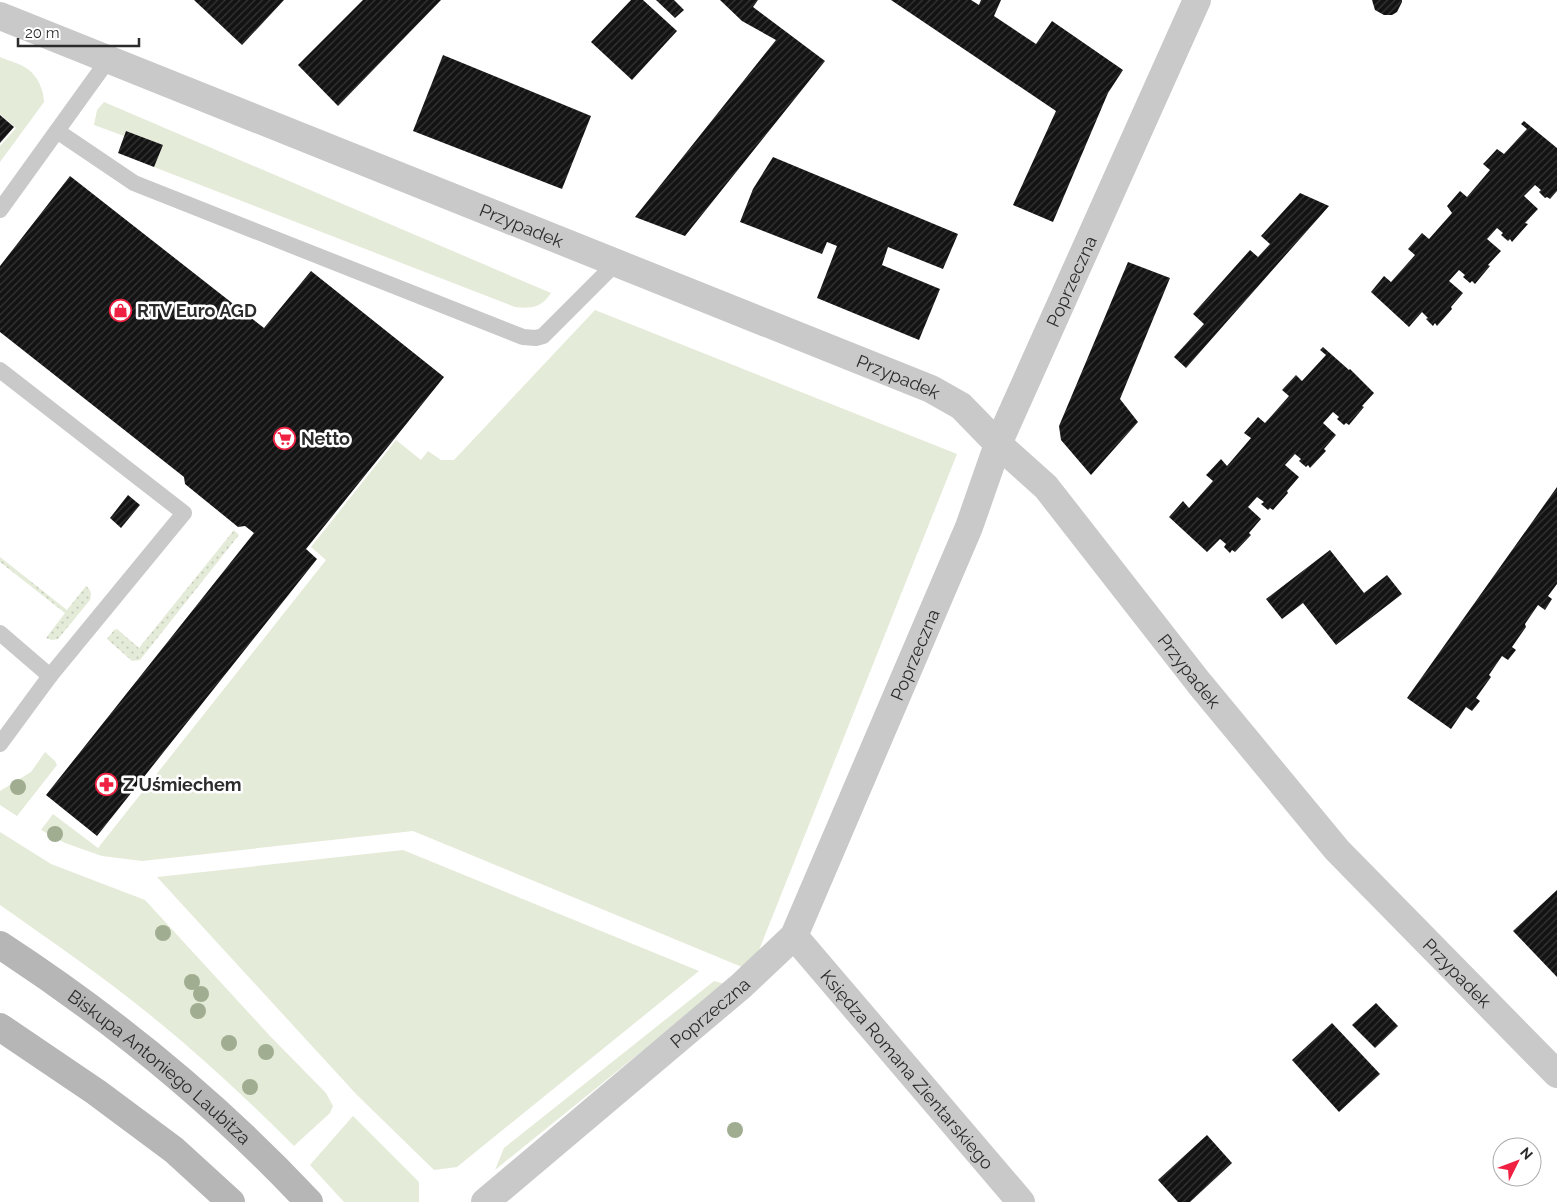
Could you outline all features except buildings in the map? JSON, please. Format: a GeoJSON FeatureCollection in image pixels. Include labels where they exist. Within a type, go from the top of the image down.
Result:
{"type":"FeatureCollection","features":[{"type":"Feature","properties":{"kind":"main road","name":"Biskupa Antoniego Laubitza"},"geometry":{"type":"LineString","coordinates":[[0,945],[83,1003],[159,1061],[226,1119],[308,1202]]}},
{"type":"Feature","properties":{"kind":"main road"},"geometry":{"type":"LineString","coordinates":[[0,1027],[96,1092],[166,1144],[231,1202]]}},
{"type":"Feature","properties":{"kind":"street","name":"Poprzeczna"},"geometry":{"type":"LineString","coordinates":[[485,1202],[741,986],[794,936],[969,527],[998,444],[1197,0]]}},
{"type":"Feature","properties":{"kind":"street","name":"Przypadek"},"geometry":{"type":"LineString","coordinates":[[0,16],[931,389],[961,406],[998,444],[1046,487],[1199,683],[1337,850],[1557,1074]]}},
{"type":"Feature","properties":{"kind":"street","name":"Księdza Romana Zientarskiego"},"geometry":{"type":"LineString","coordinates":[[794,936],[1021,1202]]}},
{"type":"Feature","properties":{"kind":"lane"},"geometry":{"type":"LineString","coordinates":[[0,210],[108,60]]}},
{"type":"Feature","properties":{"kind":"lane"},"geometry":{"type":"LineString","coordinates":[[57,131],[134,183],[523,337],[536,338],[544,336],[616,263]]}},
{"type":"Feature","properties":{"kind":"lane"},"geometry":{"type":"LineString","coordinates":[[0,370],[184,513],[50,676],[0,744]]}},
{"type":"Feature","properties":{"kind":"lane"},"geometry":{"type":"LineString","coordinates":[[0,633],[50,676]]}},
{"type":"Feature","properties":{"kind":"green space"},"geometry":{"type":"Polygon","coordinates":[[[0,57],[23,66],[35,76],[40,84],[44,102],[0,162],[0,146],[16,128],[0,114],[0,57]]]}},
{"type":"Feature","properties":{"kind":"green space"},"geometry":{"type":"Polygon","coordinates":[[[104,102],[551,293],[548,298],[536,306],[527,308],[515,307],[154,167],[163,145],[126,131],[124,136],[94,125],[97,110],[104,102]]]}},
{"type":"Feature","properties":{"kind":"green space"},"geometry":{"type":"Polygon","coordinates":[[[595,310],[957,454],[757,955],[742,967],[413,831],[142,861],[102,856],[65,843],[41,830],[53,814],[98,848],[326,560],[311,547],[396,440],[421,460],[428,451],[441,460],[454,460],[595,310]]]}},
{"type":"Feature","properties":{"kind":"green space"},"geometry":{"type":"Polygon","coordinates":[[[234,530],[239,535],[140,660],[132,661],[107,639],[117,629],[139,648],[234,530]]]}},
{"type":"Feature","properties":{"kind":"green space"},"geometry":{"type":"Polygon","coordinates":[[[0,557],[67,610],[86,586],[89,589],[91,594],[90,600],[58,639],[46,638],[65,613],[0,562],[0,557]]]}},
{"type":"Feature","properties":{"kind":"green space"},"geometry":{"type":"Polygon","coordinates":[[[45,752],[57,765],[17,816],[0,805],[0,791],[31,772],[45,752]]]}},
{"type":"Feature","properties":{"kind":"green space"},"geometry":{"type":"Polygon","coordinates":[[[0,832],[51,864],[145,900],[270,1036],[326,1093],[333,1106],[330,1113],[294,1146],[255,1107],[152,1016],[66,951],[0,905],[0,832]]]}},
{"type":"Feature","properties":{"kind":"green space"},"geometry":{"type":"Polygon","coordinates":[[[403,850],[699,971],[457,1167],[434,1170],[356,1094],[157,877],[403,850]]]}},
{"type":"Feature","properties":{"kind":"green space"},"geometry":{"type":"Polygon","coordinates":[[[714,981],[725,984],[495,1170],[504,1148],[714,981]]]}},
{"type":"Feature","properties":{"kind":"green space"},"geometry":{"type":"Polygon","coordinates":[[[353,1116],[419,1182],[419,1202],[344,1202],[310,1165],[353,1116]]]}},
{"type":"Feature","properties":{"kind":"place","name":"RTV Euro AGD"},"geometry":{"type":"Point","coordinates":[121,310]}},
{"type":"Feature","properties":{"kind":"place","name":"Netto"},"geometry":{"type":"Point","coordinates":[285,438]}},
{"type":"Feature","properties":{"kind":"place","name":"Z Uśmiechem"},"geometry":{"type":"Point","coordinates":[107,784]}}]}
